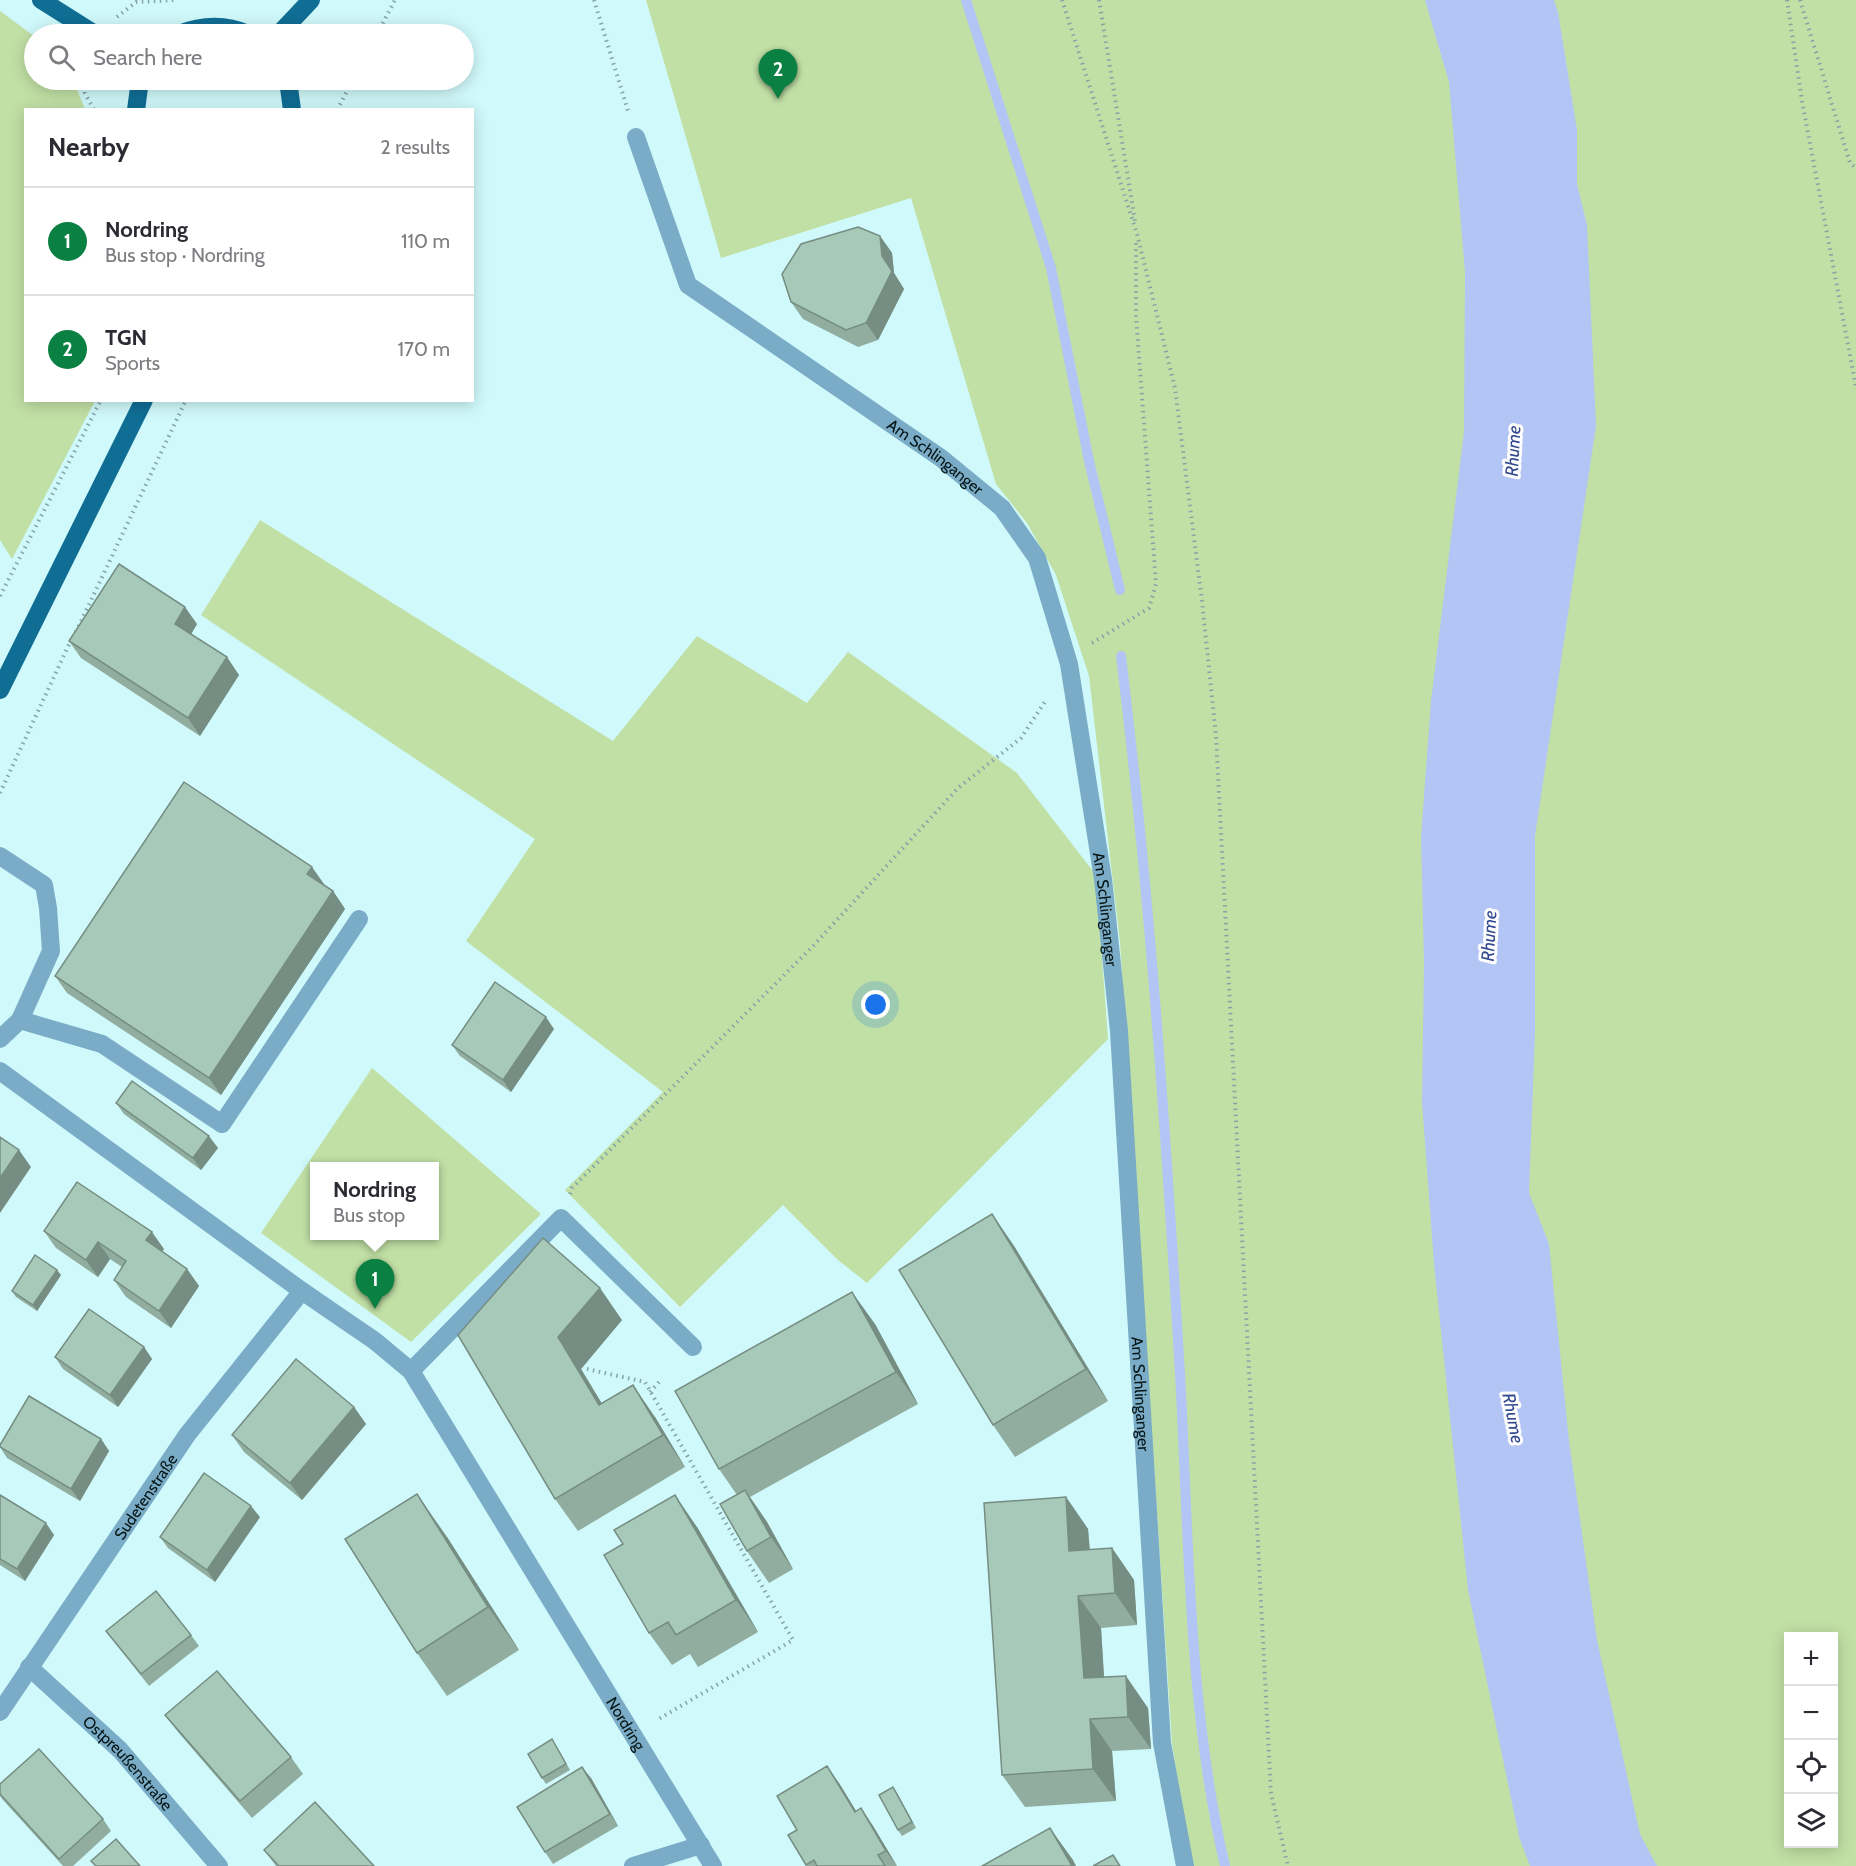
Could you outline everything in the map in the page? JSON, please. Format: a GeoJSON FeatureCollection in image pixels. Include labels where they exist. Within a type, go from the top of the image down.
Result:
{"type":"FeatureCollection","features":[{"type":"Feature","properties":{"kind":"main road"},"geometry":{"type":"LineString","coordinates":[[41,0],[79,24]]}},
{"type":"Feature","properties":{"kind":"main road"},"geometry":{"type":"LineString","coordinates":[[288,24],[311,0]]}},
{"type":"Feature","properties":{"kind":"main road"},"geometry":{"type":"LineString","coordinates":[[136,108],[139,90]]}},
{"type":"Feature","properties":{"kind":"main road"},"geometry":{"type":"LineString","coordinates":[[289,90],[292,108]]}},
{"type":"Feature","properties":{"kind":"main road"},"geometry":{"type":"LineString","coordinates":[[0,690],[143,402]]}},
{"type":"Feature","properties":{"kind":"street","name":"Am Schlinganger"},"geometry":{"type":"LineString","coordinates":[[636,136],[688,285],[941,458],[1002,508],[1037,558],[1069,664],[1103,879],[1119,1031],[1162,1743],[1185,1866]]}},
{"type":"Feature","properties":{"kind":"street"},"geometry":{"type":"LineString","coordinates":[[0,856],[44,885],[51,951],[20,1020],[0,1039]]}},
{"type":"Feature","properties":{"kind":"street"},"geometry":{"type":"LineString","coordinates":[[20,1020],[102,1044],[222,1124],[359,920]]}},
{"type":"Feature","properties":{"kind":"street","name":"Nordring"},"geometry":{"type":"LineString","coordinates":[[0,1071],[302,1291],[375,1341],[411,1371],[713,1866]]}},
{"type":"Feature","properties":{"kind":"street"},"geometry":{"type":"LineString","coordinates":[[411,1371],[561,1218],[693,1347]]}},
{"type":"Feature","properties":{"kind":"street","name":"Sudetenstraße"},"geometry":{"type":"LineString","coordinates":[[0,1712],[187,1435],[302,1291]]}},
{"type":"Feature","properties":{"kind":"street","name":"Ostpreußenstraße"},"geometry":{"type":"LineString","coordinates":[[29,1667],[120,1750],[219,1866]]}},
{"type":"Feature","properties":{"kind":"street"},"geometry":{"type":"LineString","coordinates":[[633,1866],[700,1845]]}},
{"type":"Feature","properties":{"kind":"path"},"geometry":{"type":"LineString","coordinates":[[116,18],[123,10],[136,2],[174,0]]}},
{"type":"Feature","properties":{"kind":"path"},"geometry":{"type":"LineString","coordinates":[[382,24],[395,0]]}},
{"type":"Feature","properties":{"kind":"path"},"geometry":{"type":"LineString","coordinates":[[594,0],[636,136]]}},
{"type":"Feature","properties":{"kind":"path"},"geometry":{"type":"LineString","coordinates":[[1062,0],[1137,234],[1175,388],[1202,601],[1216,736],[1271,1794],[1288,1866]]}},
{"type":"Feature","properties":{"kind":"path"},"geometry":{"type":"LineString","coordinates":[[561,1218],[572,1188],[814,945],[958,788],[1021,738],[1069,664],[1096,639],[1149,608],[1156,584],[1136,316],[1137,234],[1099,0]]}},
{"type":"Feature","properties":{"kind":"path"},"geometry":{"type":"LineString","coordinates":[[1787,0],[1802,102],[1856,387]]}},
{"type":"Feature","properties":{"kind":"path"},"geometry":{"type":"LineString","coordinates":[[1800,0],[1831,106],[1850,163],[1856,168]]}},
{"type":"Feature","properties":{"kind":"path"},"geometry":{"type":"LineString","coordinates":[[86,90],[93,108]]}},
{"type":"Feature","properties":{"kind":"path"},"geometry":{"type":"LineString","coordinates":[[339,108],[348,90]]}},
{"type":"Feature","properties":{"kind":"path"},"geometry":{"type":"LineString","coordinates":[[0,596],[100,402]]}},
{"type":"Feature","properties":{"kind":"path"},"geometry":{"type":"LineString","coordinates":[[0,793],[185,402]]}},
{"type":"Feature","properties":{"kind":"path"},"geometry":{"type":"LineString","coordinates":[[587,1369],[645,1382],[793,1640],[634,1734]]}},
{"type":"Feature","properties":{"kind":"path"},"geometry":{"type":"LineString","coordinates":[[650,1392],[659,1382]]}},
{"type":"Feature","properties":{"kind":"green space"},"geometry":{"type":"Polygon","coordinates":[[[646,0],[1856,0],[1856,1866],[1191,1866],[1172,1744],[1120,943],[1089,676],[1056,575],[1027,523],[996,484],[911,198],[721,258],[646,0]]]}},
{"type":"Feature","properties":{"kind":"green space"},"geometry":{"type":"Polygon","coordinates":[[[0,11],[24,29],[24,90],[77,90],[85,108],[24,108],[24,402],[94,402],[12,559],[0,540],[0,11]]]}},
{"type":"Feature","properties":{"kind":"green space"},"geometry":{"type":"Polygon","coordinates":[[[260,520],[613,741],[697,636],[807,703],[848,652],[1017,773],[1096,875],[1108,1039],[867,1283],[838,1260],[783,1205],[680,1307],[565,1190],[663,1092],[466,941],[535,839],[201,615],[260,520]]]}},
{"type":"Feature","properties":{"kind":"green space"},"geometry":{"type":"Polygon","coordinates":[[[372,1068],[541,1214],[411,1342],[261,1233],[372,1068]]]}},
{"type":"Feature","properties":{"kind":"water","name":"Rhume"},"geometry":{"type":"Polygon","coordinates":[[[1425,0],[1554,0],[1558,12],[1577,130],[1577,184],[1587,225],[1596,426],[1535,836],[1535,1033],[1529,1193],[1549,1244],[1569,1441],[1597,1640],[1640,1834],[1657,1866],[1530,1866],[1519,1837],[1468,1590],[1434,1264],[1422,1102],[1424,962],[1421,837],[1431,701],[1464,432],[1465,272],[1449,82],[1425,0]]]}},
{"type":"Feature","properties":{"kind":"building"},"geometry":{"type":"Polygon","coordinates":[[[858,227],[880,236],[882,256],[892,271],[866,323],[846,330],[791,302],[782,274],[801,244],[858,227]]]}},
{"type":"Feature","properties":{"kind":"building"},"geometry":{"type":"Polygon","coordinates":[[[119,564],[185,607],[175,624],[227,657],[188,718],[69,641],[119,564]]]}},
{"type":"Feature","properties":{"kind":"building"},"geometry":{"type":"Polygon","coordinates":[[[184,782],[312,867],[307,874],[333,891],[209,1078],[55,976],[184,782]]]}},
{"type":"Feature","properties":{"kind":"building"},"geometry":{"type":"Polygon","coordinates":[[[495,982],[546,1017],[503,1080],[452,1045],[495,982]]]}},
{"type":"Feature","properties":{"kind":"building"},"geometry":{"type":"Polygon","coordinates":[[[132,1081],[209,1136],[193,1158],[116,1103],[132,1081]]]}},
{"type":"Feature","properties":{"kind":"building"},"geometry":{"type":"Polygon","coordinates":[[[0,1137],[19,1150],[0,1178],[0,1137]]]}},
{"type":"Feature","properties":{"kind":"building"},"geometry":{"type":"Polygon","coordinates":[[[77,1182],[152,1232],[146,1240],[187,1269],[159,1311],[114,1280],[126,1261],[98,1242],[86,1260],[44,1231],[77,1182]]]}},
{"type":"Feature","properties":{"kind":"building"},"geometry":{"type":"Polygon","coordinates":[[[992,1214],[1086,1369],[993,1425],[899,1270],[992,1214]]]}},
{"type":"Feature","properties":{"kind":"building"},"geometry":{"type":"Polygon","coordinates":[[[543,1238],[600,1288],[558,1337],[599,1405],[633,1385],[663,1435],[555,1499],[458,1335],[543,1238]]]}},
{"type":"Feature","properties":{"kind":"building"},"geometry":{"type":"Polygon","coordinates":[[[35,1255],[57,1270],[33,1305],[12,1291],[35,1255]]]}},
{"type":"Feature","properties":{"kind":"building"},"geometry":{"type":"Polygon","coordinates":[[[852,1292],[896,1372],[719,1469],[675,1391],[852,1292]]]}},
{"type":"Feature","properties":{"kind":"building"},"geometry":{"type":"Polygon","coordinates":[[[89,1309],[144,1347],[110,1395],[55,1357],[89,1309]]]}},
{"type":"Feature","properties":{"kind":"building"},"geometry":{"type":"Polygon","coordinates":[[[296,1359],[354,1407],[290,1483],[232,1435],[296,1359]]]}},
{"type":"Feature","properties":{"kind":"building"},"geometry":{"type":"Polygon","coordinates":[[[29,1396],[101,1439],[71,1489],[0,1447],[29,1396]]]}},
{"type":"Feature","properties":{"kind":"building"},"geometry":{"type":"Polygon","coordinates":[[[204,1473],[251,1506],[207,1570],[160,1537],[204,1473]]]}},
{"type":"Feature","properties":{"kind":"building"},"geometry":{"type":"Polygon","coordinates":[[[745,1490],[771,1537],[747,1551],[720,1504],[745,1490]]]}},
{"type":"Feature","properties":{"kind":"building"},"geometry":{"type":"Polygon","coordinates":[[[417,1494],[488,1607],[417,1653],[345,1539],[417,1494]]]}},
{"type":"Feature","properties":{"kind":"building"},"geometry":{"type":"Polygon","coordinates":[[[0,1495],[46,1523],[17,1569],[0,1559],[0,1495]]]}},
{"type":"Feature","properties":{"kind":"building"},"geometry":{"type":"Polygon","coordinates":[[[675,1495],[736,1600],[676,1635],[668,1622],[649,1633],[604,1555],[623,1544],[614,1530],[675,1495]]]}},
{"type":"Feature","properties":{"kind":"building"},"geometry":{"type":"Polygon","coordinates":[[[1066,1497],[1069,1551],[1112,1548],[1115,1593],[1078,1596],[1084,1678],[1126,1676],[1128,1717],[1090,1719],[1093,1769],[1002,1775],[984,1503],[1066,1497]]]}},
{"type":"Feature","properties":{"kind":"building"},"geometry":{"type":"Polygon","coordinates":[[[156,1591],[191,1635],[141,1674],[106,1631],[156,1591]]]}},
{"type":"Feature","properties":{"kind":"building"},"geometry":{"type":"Polygon","coordinates":[[[217,1671],[291,1757],[240,1801],[165,1715],[217,1671]]]}},
{"type":"Feature","properties":{"kind":"building"},"geometry":{"type":"Polygon","coordinates":[[[552,1739],[566,1764],[542,1778],[528,1754],[552,1739]]]}},
{"type":"Feature","properties":{"kind":"building"},"geometry":{"type":"Polygon","coordinates":[[[39,1749],[103,1819],[59,1859],[0,1794],[0,1784],[39,1749]]]}},
{"type":"Feature","properties":{"kind":"building"},"geometry":{"type":"Polygon","coordinates":[[[827,1766],[855,1812],[861,1808],[886,1851],[878,1855],[885,1866],[817,1866],[814,1860],[806,1865],[788,1835],[797,1830],[777,1796],[827,1766]]]}},
{"type":"Feature","properties":{"kind":"building"},"geometry":{"type":"Polygon","coordinates":[[[582,1767],[610,1814],[545,1852],[517,1807],[582,1767]]]}},
{"type":"Feature","properties":{"kind":"building"},"geometry":{"type":"Polygon","coordinates":[[[893,1787],[912,1822],[898,1830],[879,1795],[893,1787]]]}},
{"type":"Feature","properties":{"kind":"building"},"geometry":{"type":"Polygon","coordinates":[[[315,1802],[374,1866],[279,1866],[264,1850],[315,1802]]]}},
{"type":"Feature","properties":{"kind":"building"},"geometry":{"type":"Polygon","coordinates":[[[1050,1828],[1072,1866],[982,1866],[1050,1828]]]}},
{"type":"Feature","properties":{"kind":"building"},"geometry":{"type":"Polygon","coordinates":[[[116,1839],[140,1866],[96,1866],[91,1861],[116,1839]]]}},
{"type":"Feature","properties":{"kind":"building"},"geometry":{"type":"Polygon","coordinates":[[[1113,1855],[1120,1866],[1093,1866],[1113,1855]]]}},
{"type":"Feature","properties":{"kind":"waterway"},"geometry":{"type":"LineString","coordinates":[[966,0],[1051,268],[1089,461],[1120,590]]}},
{"type":"Feature","properties":{"kind":"waterway"},"geometry":{"type":"LineString","coordinates":[[1121,656],[1149,924],[1163,1104],[1197,1684],[1213,1806],[1225,1866]]}},
{"type":"Feature","properties":{"kind":"place","name":"TGN"},"geometry":{"type":"Point","coordinates":[778,99]}},
{"type":"Feature","properties":{"kind":"place","name":"Nordring"},"geometry":{"type":"Point","coordinates":[375,1309]}}]}
